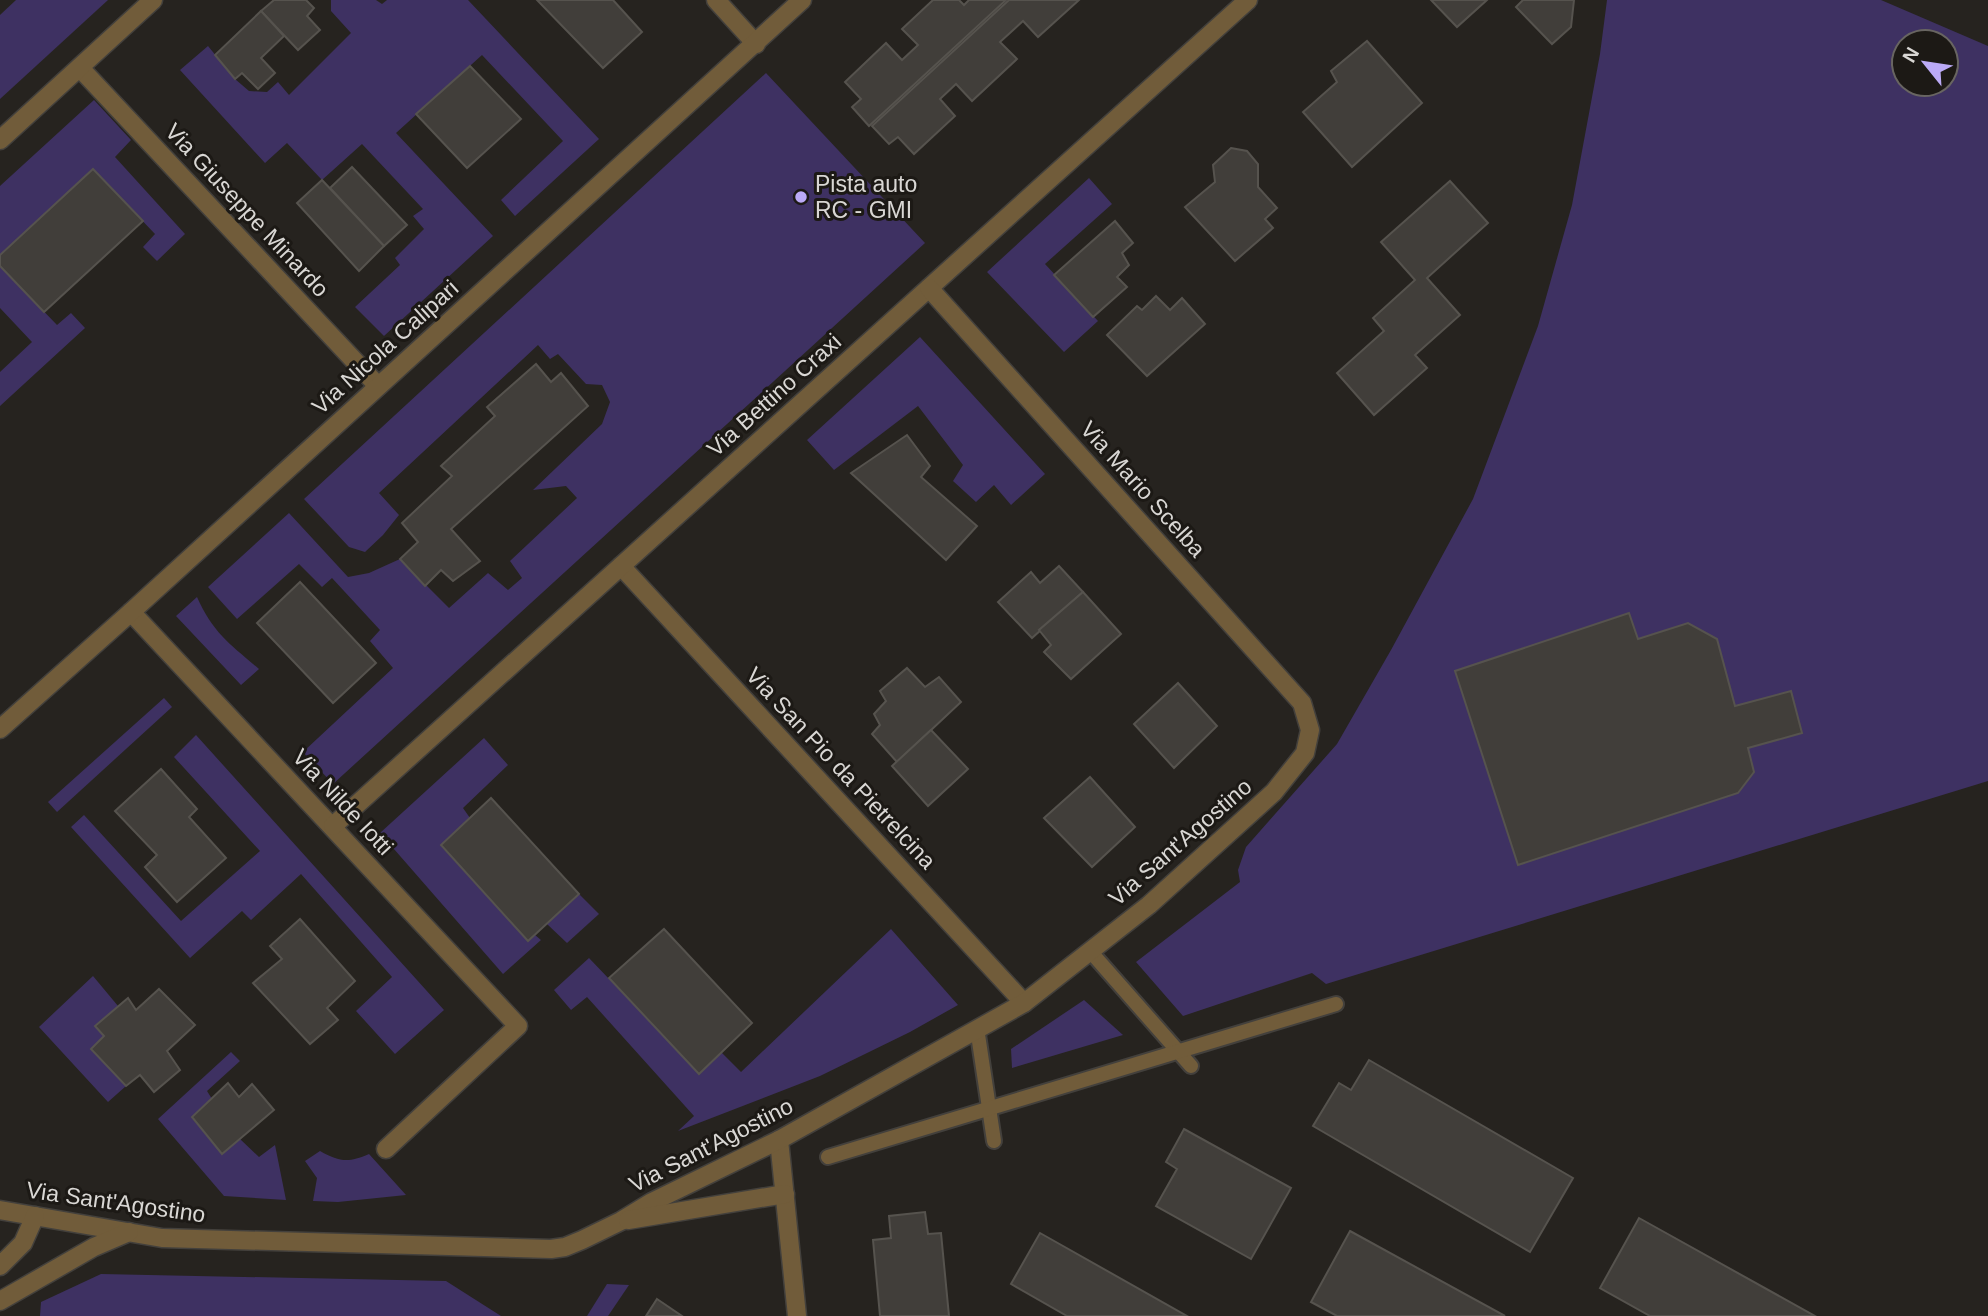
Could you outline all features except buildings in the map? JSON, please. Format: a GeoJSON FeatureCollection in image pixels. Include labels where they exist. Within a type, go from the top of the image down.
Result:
{"type":"FeatureCollection","features":[{"type":"Feature","properties":{"kind":"street"},"geometry":{"type":"LineString","coordinates":[[0,140],[153,0]]}},
{"type":"Feature","properties":{"kind":"street"},"geometry":{"type":"LineString","coordinates":[[716,0],[756,44]]}},
{"type":"Feature","properties":{"kind":"street","name":"Via Nicola Calipari"},"geometry":{"type":"LineString","coordinates":[[0,729],[802,0]]}},
{"type":"Feature","properties":{"kind":"street","name":"Via Bettino Craxi"},"geometry":{"type":"LineString","coordinates":[[333,826],[1248,0]]}},
{"type":"Feature","properties":{"kind":"street","name":"Via Giuseppe Minardo"},"geometry":{"type":"LineString","coordinates":[[80,68],[378,386]]}},
{"type":"Feature","properties":{"kind":"street","name":"Via Mario Scelba"},"geometry":{"type":"LineString","coordinates":[[929,288],[1302,703],[1310,730]]}},
{"type":"Feature","properties":{"kind":"street","name":"Via San Pio da Pietrelcina"},"geometry":{"type":"LineString","coordinates":[[621,566],[1024,1003]]}},
{"type":"Feature","properties":{"kind":"street","name":"Via Nilde Iotti"},"geometry":{"type":"LineString","coordinates":[[131,612],[519,1026],[386,1149]]}},
{"type":"Feature","properties":{"kind":"street","name":"Via Sant'Agostino"},"geometry":{"type":"LineString","coordinates":[[0,1210],[162,1238],[551,1249],[565,1247],[779,1140],[1024,1003],[1149,905],[1274,792],[1305,753],[1310,730]]}},
{"type":"Feature","properties":{"kind":"street"},"geometry":{"type":"LineString","coordinates":[[779,1140],[797,1316]]}},
{"type":"Feature","properties":{"kind":"street"},"geometry":{"type":"LineString","coordinates":[[621,1221],[785,1194]]}},
{"type":"Feature","properties":{"kind":"street"},"geometry":{"type":"LineString","coordinates":[[0,1266],[23,1243],[35,1216]]}},
{"type":"Feature","properties":{"kind":"street"},"geometry":{"type":"LineString","coordinates":[[0,1301],[94,1247],[129,1232]]}},
{"type":"Feature","properties":{"kind":"lane"},"geometry":{"type":"LineString","coordinates":[[1090,951],[1191,1066]]}},
{"type":"Feature","properties":{"kind":"lane"},"geometry":{"type":"LineString","coordinates":[[828,1157],[1336,1004]]}},
{"type":"Feature","properties":{"kind":"lane"},"geometry":{"type":"LineString","coordinates":[[977,1028],[994,1141]]}},
{"type":"Feature","properties":{"kind":"shaded area"},"geometry":{"type":"Polygon","coordinates":[[[16,0],[108,0],[0,99],[0,15],[16,0]]]}},
{"type":"Feature","properties":{"kind":"shaded area"},"geometry":{"type":"Polygon","coordinates":[[[331,0],[376,0],[382,4],[387,0],[468,0],[599,139],[515,216],[501,200],[563,141],[482,55],[396,133],[493,236],[384,336],[355,307],[400,265],[395,258],[424,229],[413,216],[423,209],[362,144],[322,180],[287,143],[265,163],[180,70],[208,46],[235,79],[249,91],[267,92],[278,82],[289,95],[351,33],[331,11],[331,0]]]}},
{"type":"Feature","properties":{"kind":"shaded area"},"geometry":{"type":"Polygon","coordinates":[[[1607,0],[1881,0],[1946,28],[1890,28],[1890,98],[1960,98],[1960,34],[1988,46],[1988,781],[1326,984],[1312,973],[1183,1016],[1136,962],[1240,882],[1238,870],[1246,847],[1337,744],[1473,499],[1538,326],[1572,205],[1600,54],[1607,0]]]}},
{"type":"Feature","properties":{"kind":"shaded area"},"geometry":{"type":"Polygon","coordinates":[[[766,73],[925,243],[333,784],[303,752],[393,668],[370,641],[380,630],[332,578],[322,587],[299,564],[237,619],[208,587],[289,513],[348,577],[369,573],[400,559],[449,608],[488,573],[508,590],[522,578],[510,561],[577,498],[566,486],[533,490],[602,424],[610,402],[602,385],[586,384],[558,354],[550,359],[538,345],[379,493],[399,515],[365,552],[349,547],[304,499],[766,73]]]}},
{"type":"Feature","properties":{"kind":"shaded area"},"geometry":{"type":"Polygon","coordinates":[[[94,100],[131,140],[115,157],[185,234],[157,261],[143,247],[155,234],[93,169],[0,255],[0,186],[94,100]]]}},
{"type":"Feature","properties":{"kind":"shaded area"},"geometry":{"type":"Polygon","coordinates":[[[1089,178],[1112,204],[1045,264],[1098,321],[1064,352],[987,272],[1089,178]]]}},
{"type":"Feature","properties":{"kind":"shaded area"},"geometry":{"type":"Polygon","coordinates":[[[0,266],[57,325],[71,313],[85,328],[0,406],[0,372],[32,342],[0,308],[0,266]]]}},
{"type":"Feature","properties":{"kind":"shaded area"},"geometry":{"type":"Polygon","coordinates":[[[920,337],[1045,474],[1011,505],[994,485],[976,502],[953,481],[963,465],[918,406],[834,470],[807,440],[920,337]]]}},
{"type":"Feature","properties":{"kind":"shaded area"},"geometry":{"type":"Polygon","coordinates":[[[197,597],[216,629],[259,669],[241,685],[176,616],[197,597]]]}},
{"type":"Feature","properties":{"kind":"shaded area"},"geometry":{"type":"Polygon","coordinates":[[[164,698],[172,707],[57,812],[48,802],[164,698]]]}},
{"type":"Feature","properties":{"kind":"shaded area"},"geometry":{"type":"Polygon","coordinates":[[[196,735],[444,1010],[395,1054],[356,1011],[392,977],[301,874],[251,920],[242,911],[190,958],[71,827],[84,815],[181,921],[260,851],[174,757],[196,735]]]}},
{"type":"Feature","properties":{"kind":"shaded area"},"geometry":{"type":"Polygon","coordinates":[[[484,738],[508,765],[463,808],[470,818],[441,846],[528,940],[535,935],[541,940],[503,974],[380,833],[484,738]]]}},
{"type":"Feature","properties":{"kind":"shaded area"},"geometry":{"type":"Polygon","coordinates":[[[579,894],[599,914],[567,943],[547,924],[579,894]]]}},
{"type":"Feature","properties":{"kind":"shaded area"},"geometry":{"type":"Polygon","coordinates":[[[891,929],[958,1005],[820,1076],[678,1131],[694,1116],[587,997],[571,1010],[554,990],[589,958],[699,1073],[721,1052],[741,1072],[891,929]]]}},
{"type":"Feature","properties":{"kind":"shaded area"},"geometry":{"type":"Polygon","coordinates":[[[93,976],[118,1006],[97,1025],[104,1036],[91,1049],[126,1086],[108,1102],[39,1027],[93,976]]]}},
{"type":"Feature","properties":{"kind":"shaded area"},"geometry":{"type":"Polygon","coordinates":[[[1084,1000],[1123,1035],[1012,1068],[1011,1049],[1084,1000]]]}},
{"type":"Feature","properties":{"kind":"shaded area"},"geometry":{"type":"Polygon","coordinates":[[[231,1052],[240,1061],[207,1091],[212,1099],[192,1118],[222,1154],[240,1139],[259,1157],[275,1145],[286,1200],[224,1196],[158,1119],[231,1052]]]}},
{"type":"Feature","properties":{"kind":"shaded area"},"geometry":{"type":"Polygon","coordinates":[[[320,1151],[344,1160],[369,1154],[406,1195],[338,1202],[313,1201],[317,1178],[305,1161],[320,1151]]]}},
{"type":"Feature","properties":{"kind":"shaded area"},"geometry":{"type":"Polygon","coordinates":[[[101,1274],[446,1281],[501,1316],[40,1316],[41,1302],[101,1274]]]}},
{"type":"Feature","properties":{"kind":"shaded area"},"geometry":{"type":"Polygon","coordinates":[[[607,1284],[629,1285],[608,1316],[587,1316],[607,1284]]]}},
{"type":"Feature","properties":{"kind":"place","name":"Pista auto RC - GMI"},"geometry":{"type":"Point","coordinates":[801,197]}}]}
